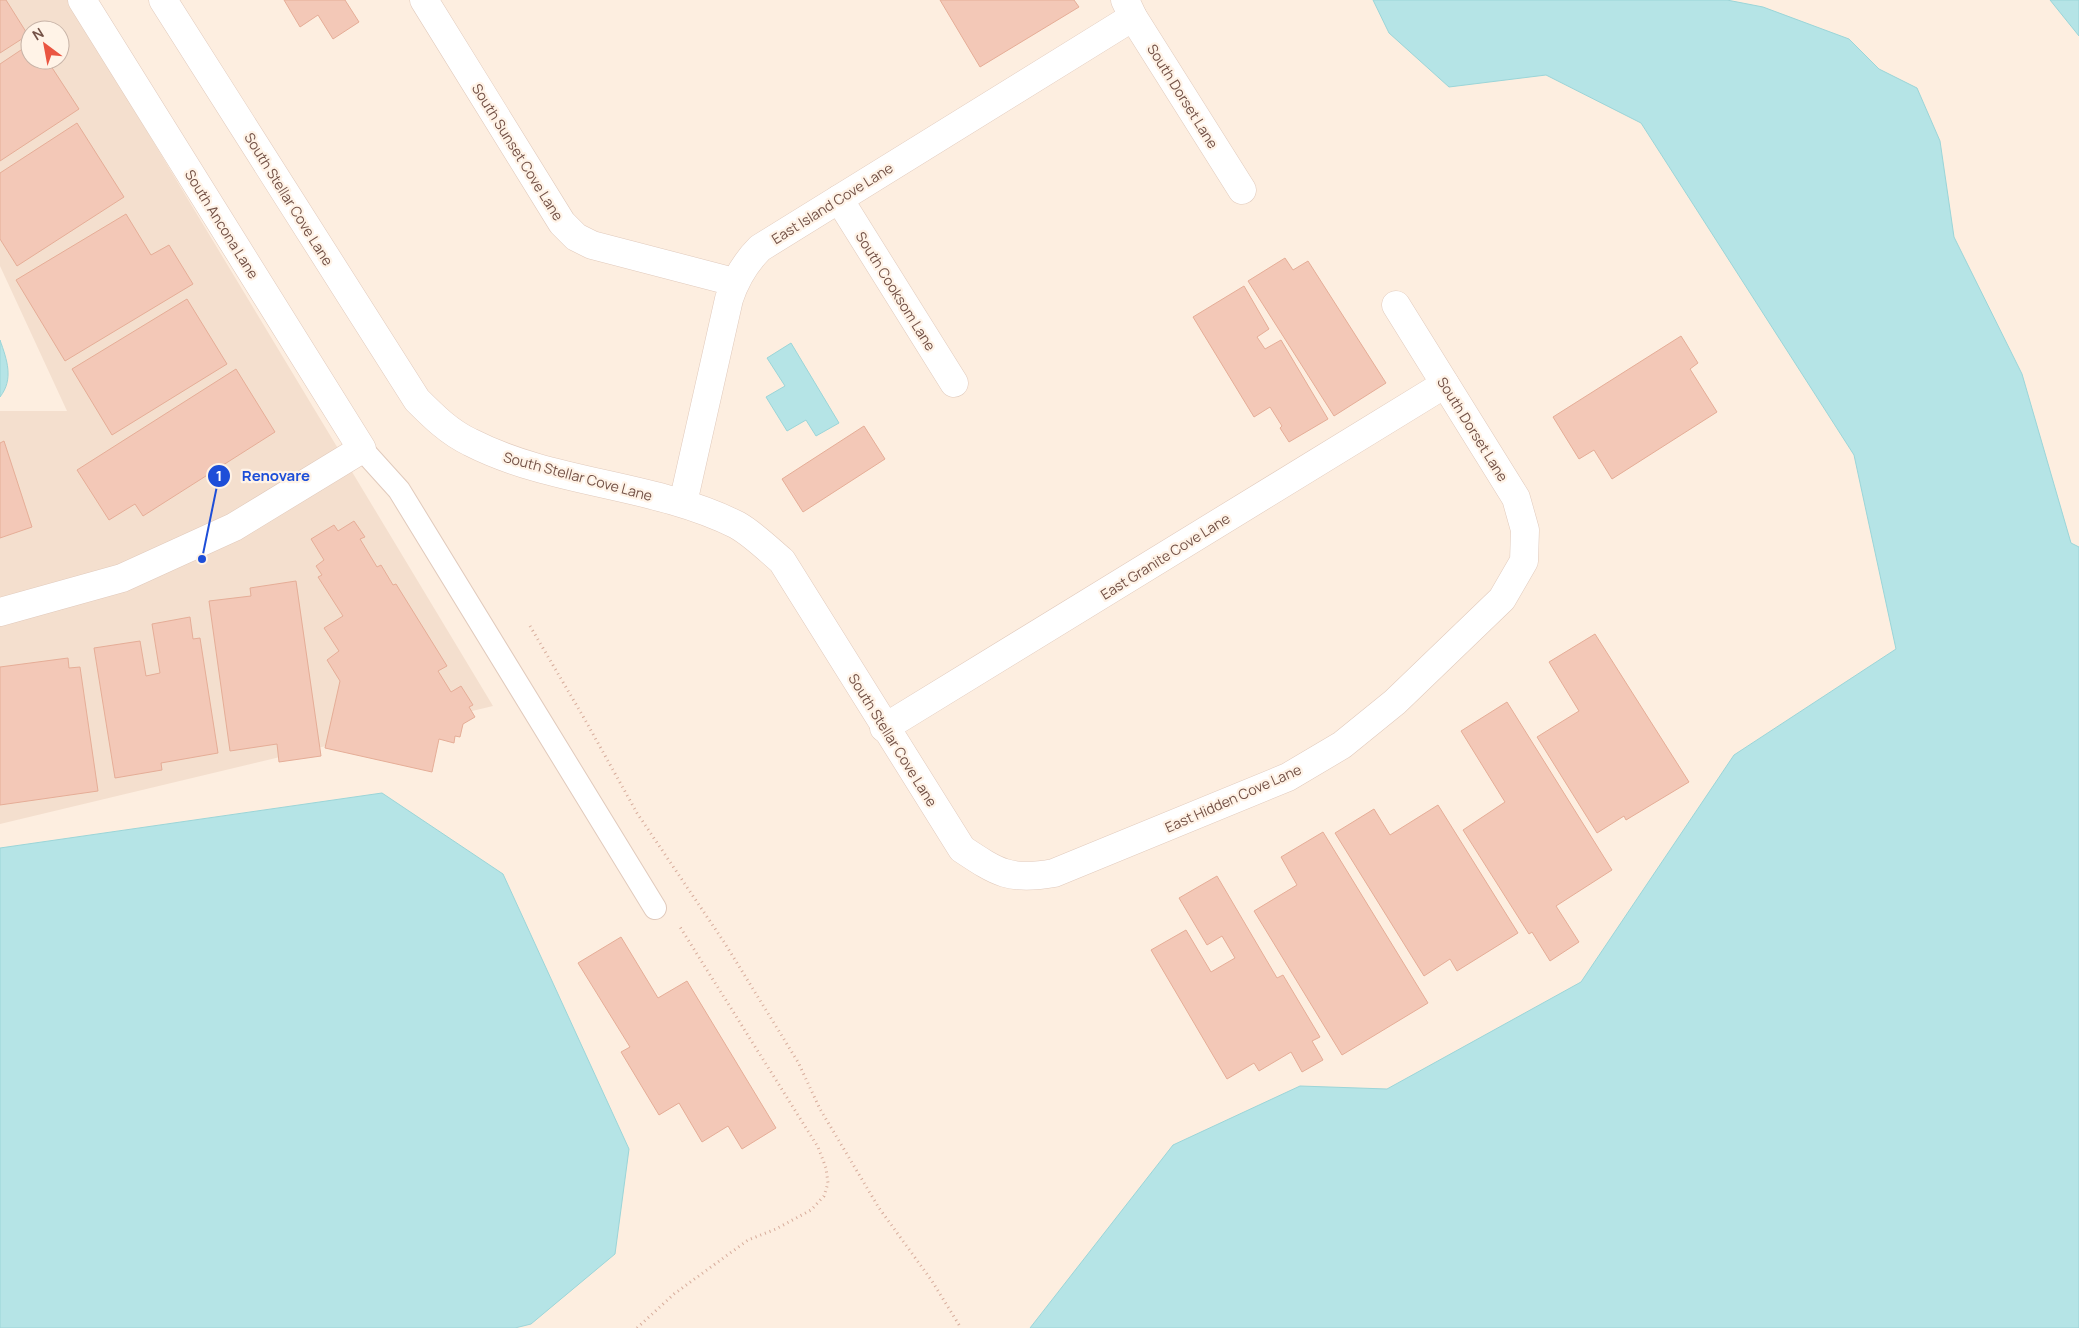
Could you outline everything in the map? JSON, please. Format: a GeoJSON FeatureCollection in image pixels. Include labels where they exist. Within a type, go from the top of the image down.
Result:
{"type":"FeatureCollection","features":[{"type":"Feature","properties":{"kind":"street","name":"South Ancona Lane"},"geometry":{"type":"LineString","coordinates":[[82,0],[362,448]]}},
{"type":"Feature","properties":{"kind":"street","name":"South Stellar Cove Lane"},"geometry":{"type":"LineString","coordinates":[[163,0],[417,400],[442,424],[468,442],[512,461],[683,503],[738,526],[782,560],[884,728],[962,849],[993,870],[1016,877]]}},
{"type":"Feature","properties":{"kind":"street","name":"South Sunset Cove Lane"},"geometry":{"type":"LineString","coordinates":[[424,0],[562,222],[576,237],[592,245],[734,282]]}},
{"type":"Feature","properties":{"kind":"street","name":"East Island Cove Lane"},"geometry":{"type":"LineString","coordinates":[[683,503],[734,282],[746,263],[760,248],[839,199],[1129,8]]}},
{"type":"Feature","properties":{"kind":"street","name":"South Dorset Lane"},"geometry":{"type":"LineString","coordinates":[[1129,8],[1242,190]]}},
{"type":"Feature","properties":{"kind":"street","name":"South Cooksom Lane"},"geometry":{"type":"LineString","coordinates":[[839,199],[954,383]]}},
{"type":"Feature","properties":{"kind":"street","name":"South Dorset Lane"},"geometry":{"type":"LineString","coordinates":[[1396,305],[1516,498],[1525,530],[1524,560]]}},
{"type":"Feature","properties":{"kind":"street","name":"East Granite Cove Lane"},"geometry":{"type":"LineString","coordinates":[[884,728],[1445,384]]}},
{"type":"Feature","properties":{"kind":"street"},"geometry":{"type":"LineString","coordinates":[[0,612],[122,578],[234,527],[362,448]]}},
{"type":"Feature","properties":{"kind":"street","name":"East Hidden Cove Lane"},"geometry":{"type":"LineString","coordinates":[[1016,877],[1054,873],[1239,799],[1288,777],[1342,745],[1394,702],[1502,598],[1524,560]]}},
{"type":"Feature","properties":{"kind":"lane"},"geometry":{"type":"LineString","coordinates":[[362,448],[398,490],[656,908]]}},
{"type":"Feature","properties":{"kind":"path"},"geometry":{"type":"LineString","coordinates":[[530,626],[637,813],[724,942],[798,1062],[820,1108],[879,1208],[932,1281],[961,1328]]}},
{"type":"Feature","properties":{"kind":"path"},"geometry":{"type":"LineString","coordinates":[[637,1328],[674,1294],[748,1240],[776,1229],[810,1210],[824,1196],[828,1183],[826,1168],[818,1148],[671,913],[656,908]]}},
{"type":"Feature","properties":{"kind":"shaded area"},"geometry":{"type":"Polygon","coordinates":[[[0,0],[68,0],[493,706],[0,824],[0,411],[67,411],[0,266],[0,0]]]}},
{"type":"Feature","properties":{"kind":"water"},"geometry":{"type":"Polygon","coordinates":[[[1373,0],[1727,0],[1763,7],[1849,39],[1879,69],[1917,88],[1940,141],[1954,237],[2022,374],[2071,543],[2079,547],[2079,1328],[1030,1328],[1173,1145],[1300,1086],[1387,1089],[1581,982],[1734,755],[1896,649],[1854,455],[1641,123],[1546,75],[1449,87],[1389,33],[1373,0]]]}},
{"type":"Feature","properties":{"kind":"water"},"geometry":{"type":"Polygon","coordinates":[[[2050,0],[2079,0],[2079,36],[2050,0]]]}},
{"type":"Feature","properties":{"kind":"water"},"geometry":{"type":"Polygon","coordinates":[[[0,340],[7,362],[8,376],[7,383],[0,397],[0,340]]]}},
{"type":"Feature","properties":{"kind":"water"},"geometry":{"type":"Polygon","coordinates":[[[791,343],[839,423],[816,436],[806,420],[787,431],[766,397],[785,386],[767,358],[791,343]]]}},
{"type":"Feature","properties":{"kind":"water"},"geometry":{"type":"Polygon","coordinates":[[[382,793],[503,874],[629,1149],[615,1254],[531,1324],[515,1328],[0,1328],[0,848],[382,793]]]}},
{"type":"Feature","properties":{"kind":"building"},"geometry":{"type":"Polygon","coordinates":[[[0,0],[6,0],[20,22],[20,40],[0,53],[0,0]]]}},
{"type":"Feature","properties":{"kind":"building"},"geometry":{"type":"Polygon","coordinates":[[[284,0],[345,0],[359,22],[333,39],[318,15],[300,27],[284,0]]]}},
{"type":"Feature","properties":{"kind":"building"},"geometry":{"type":"Polygon","coordinates":[[[940,0],[1074,0],[1079,7],[980,67],[940,0]]]}},
{"type":"Feature","properties":{"kind":"building"},"geometry":{"type":"Polygon","coordinates":[[[20,51],[20,70],[54,70],[79,109],[0,161],[0,64],[20,51]]]}},
{"type":"Feature","properties":{"kind":"building"},"geometry":{"type":"Polygon","coordinates":[[[77,123],[124,197],[17,266],[0,239],[0,173],[77,123]]]}},
{"type":"Feature","properties":{"kind":"building"},"geometry":{"type":"Polygon","coordinates":[[[126,214],[151,255],[169,245],[193,284],[65,361],[16,280],[126,214]]]}},
{"type":"Feature","properties":{"kind":"building"},"geometry":{"type":"Polygon","coordinates":[[[1285,258],[1293,270],[1308,261],[1386,383],[1334,416],[1248,281],[1285,258]]]}},
{"type":"Feature","properties":{"kind":"building"},"geometry":{"type":"Polygon","coordinates":[[[1244,286],[1269,329],[1257,337],[1265,349],[1281,340],[1328,419],[1289,442],[1270,407],[1254,417],[1193,317],[1244,286]]]}},
{"type":"Feature","properties":{"kind":"building"},"geometry":{"type":"Polygon","coordinates":[[[187,299],[227,364],[112,435],[72,369],[187,299]]]}},
{"type":"Feature","properties":{"kind":"building"},"geometry":{"type":"Polygon","coordinates":[[[1681,336],[1698,363],[1690,369],[1717,412],[1612,479],[1594,450],[1579,459],[1553,417],[1681,336]]]}},
{"type":"Feature","properties":{"kind":"building"},"geometry":{"type":"Polygon","coordinates":[[[236,369],[275,432],[143,516],[135,504],[109,520],[77,470],[236,369]]]}},
{"type":"Feature","properties":{"kind":"building"},"geometry":{"type":"Polygon","coordinates":[[[864,426],[885,459],[803,512],[782,479],[864,426]]]}},
{"type":"Feature","properties":{"kind":"building"},"geometry":{"type":"Polygon","coordinates":[[[4,441],[32,527],[0,538],[0,443],[4,441]]]}},
{"type":"Feature","properties":{"kind":"building"},"geometry":{"type":"Polygon","coordinates":[[[354,521],[365,537],[360,539],[377,567],[381,565],[393,585],[396,584],[447,666],[438,671],[451,692],[461,686],[473,705],[469,707],[475,717],[463,724],[460,737],[455,736],[454,743],[439,739],[432,772],[325,748],[340,681],[327,660],[339,651],[324,628],[343,616],[318,577],[322,575],[316,566],[324,560],[311,539],[334,525],[338,531],[354,521]]]}},
{"type":"Feature","properties":{"kind":"building"},"geometry":{"type":"Polygon","coordinates":[[[296,581],[321,756],[279,762],[277,744],[230,751],[209,601],[251,596],[250,588],[296,581]]]}},
{"type":"Feature","properties":{"kind":"building"},"geometry":{"type":"Polygon","coordinates":[[[190,617],[193,639],[200,638],[218,753],[161,763],[162,770],[115,778],[94,648],[140,641],[146,676],[160,673],[152,624],[190,617]]]}},
{"type":"Feature","properties":{"kind":"building"},"geometry":{"type":"Polygon","coordinates":[[[1595,634],[1689,782],[1626,820],[1624,816],[1597,833],[1537,737],[1579,711],[1549,662],[1595,634]]]}},
{"type":"Feature","properties":{"kind":"building"},"geometry":{"type":"Polygon","coordinates":[[[68,658],[69,668],[80,667],[98,791],[0,805],[0,667],[68,658]]]}},
{"type":"Feature","properties":{"kind":"building"},"geometry":{"type":"Polygon","coordinates":[[[1507,702],[1612,870],[1556,906],[1579,942],[1550,961],[1532,932],[1529,934],[1463,830],[1505,802],[1461,731],[1507,702]]]}},
{"type":"Feature","properties":{"kind":"building"},"geometry":{"type":"Polygon","coordinates":[[[1438,805],[1518,933],[1457,971],[1450,959],[1424,976],[1335,833],[1374,809],[1390,835],[1438,805]]]}},
{"type":"Feature","properties":{"kind":"building"},"geometry":{"type":"Polygon","coordinates":[[[1323,832],[1428,1003],[1342,1055],[1254,911],[1297,885],[1281,857],[1323,832]]]}},
{"type":"Feature","properties":{"kind":"building"},"geometry":{"type":"Polygon","coordinates":[[[1217,876],[1277,978],[1283,975],[1320,1037],[1312,1041],[1323,1060],[1302,1072],[1291,1052],[1259,1071],[1254,1063],[1227,1079],[1151,950],[1186,930],[1211,972],[1235,958],[1222,936],[1207,945],[1179,898],[1217,876]]]}},
{"type":"Feature","properties":{"kind":"building"},"geometry":{"type":"Polygon","coordinates":[[[621,937],[658,998],[687,981],[776,1128],[742,1149],[728,1126],[702,1142],[679,1103],[659,1115],[621,1052],[630,1047],[578,963],[621,937]]]}},
{"type":"Feature","properties":{"kind":"place","name":"Renovare"},"geometry":{"type":"Point","coordinates":[202,559]}}]}
